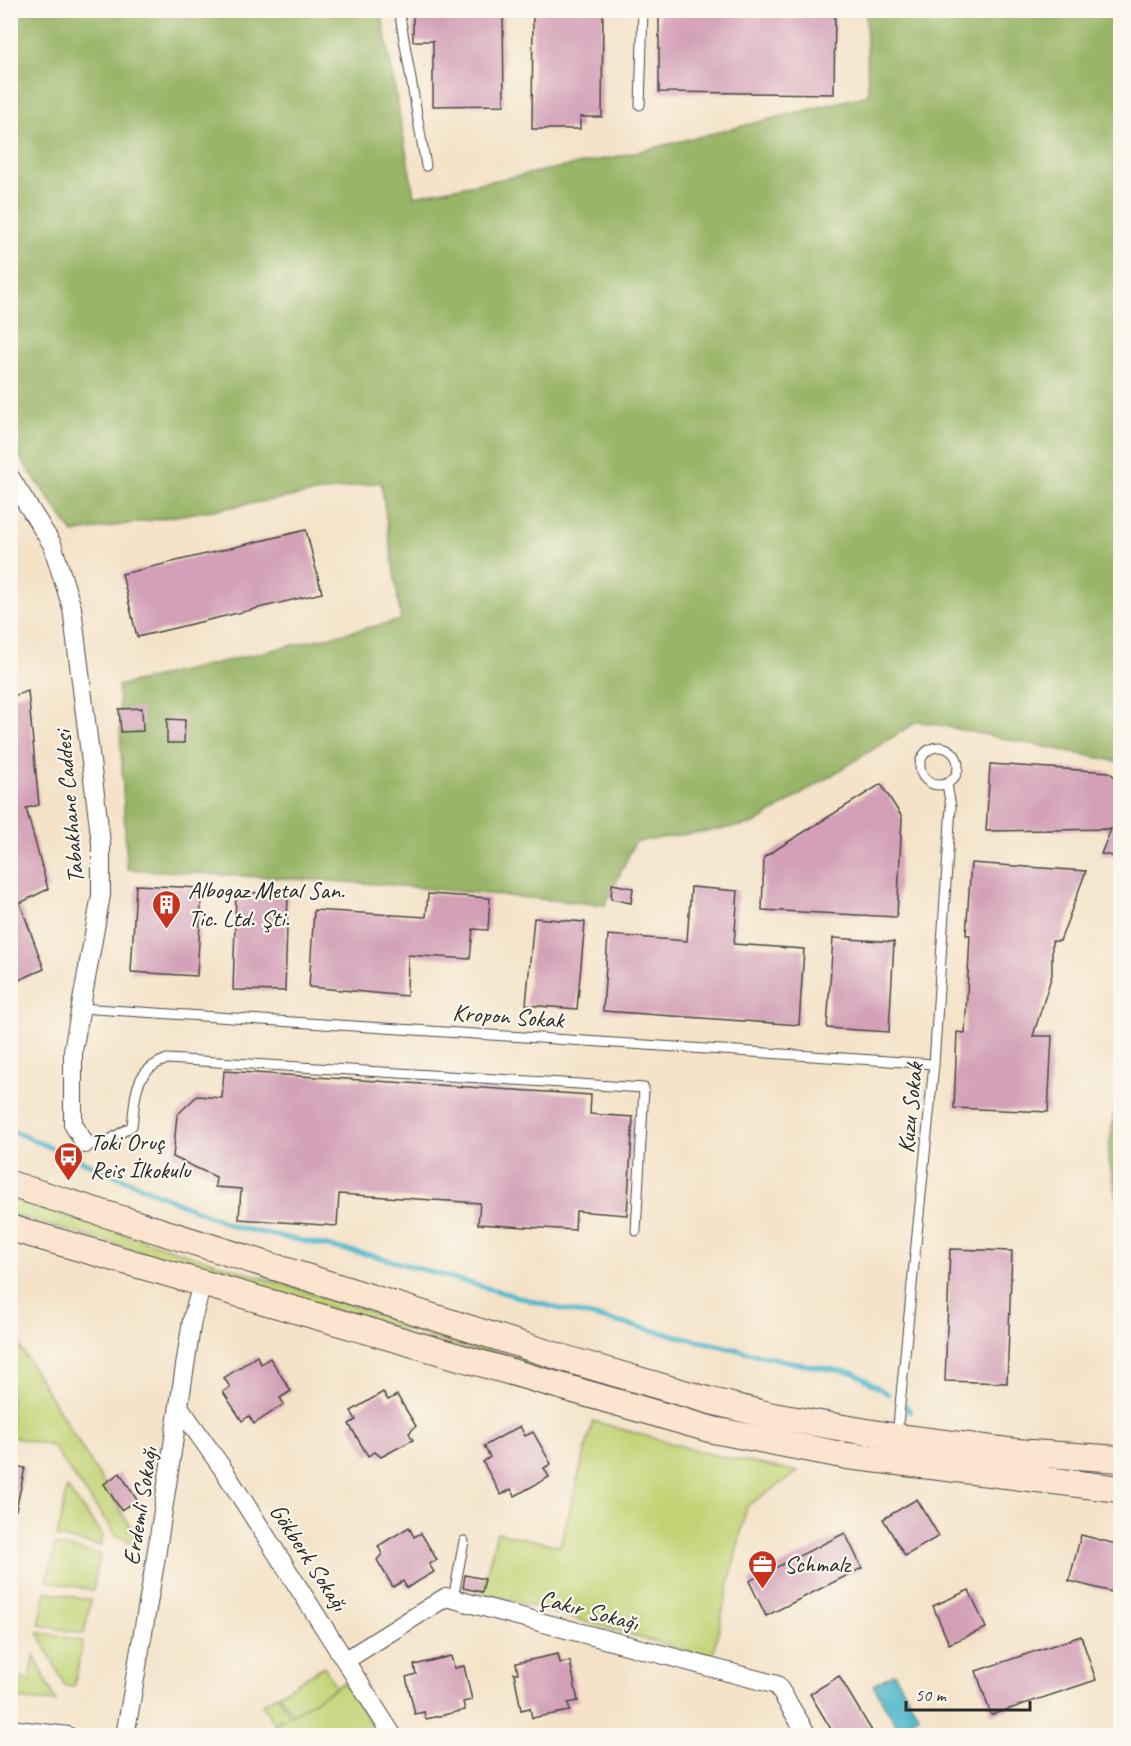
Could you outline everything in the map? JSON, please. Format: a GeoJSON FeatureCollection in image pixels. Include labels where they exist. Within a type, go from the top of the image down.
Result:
{"type":"FeatureCollection","features":[{"type":"Feature","properties":{"kind":"main road"},"geometry":{"type":"LineString","coordinates":[[10,1184],[642,1382],[773,1416],[897,1437],[1016,1452],[1120,1459]]}},
{"type":"Feature","properties":{"kind":"main road"},"geometry":{"type":"LineString","coordinates":[[10,1228],[713,1430],[848,1456],[1120,1489]]}},
{"type":"Feature","properties":{"kind":"street","name":"Tabakhane Caddesi"},"geometry":{"type":"LineString","coordinates":[[10,477],[52,544],[72,608],[101,843],[100,895],[73,1051],[73,1124],[85,1144]]}},
{"type":"Feature","properties":{"kind":"street","name":"Erdemli Sokağı"},"geometry":{"type":"LineString","coordinates":[[125,1736],[180,1408],[192,1320],[202,1284]]}},
{"type":"Feature","properties":{"kind":"street","name":"Gökberk Sokağı"},"geometry":{"type":"LineString","coordinates":[[180,1408],[223,1469],[393,1736]]}},
{"type":"Feature","properties":{"kind":"street"},"geometry":{"type":"LineString","coordinates":[[346,1660],[446,1597],[453,1599]]}},
{"type":"Feature","properties":{"kind":"street","name":"Çakır Sokağı"},"geometry":{"type":"LineString","coordinates":[[453,1599],[777,1685],[808,1736]]}},
{"type":"Feature","properties":{"kind":"street"},"geometry":{"type":"LineString","coordinates":[[10,1729],[68,1736]]}},
{"type":"Feature","properties":{"kind":"lane"},"geometry":{"type":"LineString","coordinates":[[399,10],[426,166]]}},
{"type":"Feature","properties":{"kind":"lane"},"geometry":{"type":"LineString","coordinates":[[640,105],[643,10]]}},
{"type":"Feature","properties":{"kind":"lane"},"geometry":{"type":"LineString","coordinates":[[932,748],[951,751],[958,761],[956,774],[947,784],[935,785],[921,774],[920,761],[932,748]]}},
{"type":"Feature","properties":{"kind":"lane","name":"Kuzu Sokak"},"geometry":{"type":"LineString","coordinates":[[897,1437],[934,1064],[951,807],[947,784]]}},
{"type":"Feature","properties":{"kind":"lane","name":"Kropon Sokak"},"geometry":{"type":"LineString","coordinates":[[80,1008],[934,1064]]}},
{"type":"Feature","properties":{"kind":"lane"},"geometry":{"type":"LineString","coordinates":[[85,1144],[104,1144],[132,1126],[137,1084],[150,1065],[167,1059],[644,1088],[636,1231]]}},
{"type":"Feature","properties":{"kind":"lane"},"geometry":{"type":"LineString","coordinates":[[453,1599],[464,1541]]}},
{"type":"Feature","properties":{"kind":"green space"},"geometry":{"type":"Polygon","coordinates":[[[10,11],[381,11],[414,196],[620,156],[868,95],[866,11],[1120,11],[1120,762],[918,721],[754,824],[635,842],[605,905],[379,884],[127,869],[118,686],[401,620],[381,482],[73,533],[11,445],[10,11]]]}},
{"type":"Feature","properties":{"kind":"green space"},"geometry":{"type":"Polygon","coordinates":[[[1120,1071],[1120,1209],[1108,1156],[1120,1071]]]}},
{"type":"Feature","properties":{"kind":"green space"},"geometry":{"type":"Polygon","coordinates":[[[10,1198],[593,1382],[704,1414],[787,1432],[888,1447],[887,1452],[705,1418],[11,1214],[10,1198]]]}},
{"type":"Feature","properties":{"kind":"green space"},"geometry":{"type":"Polygon","coordinates":[[[10,1331],[138,1539],[137,1546],[117,1536],[52,1446],[11,1437],[10,1331]]]}},
{"type":"Feature","properties":{"kind":"green space"},"geometry":{"type":"Polygon","coordinates":[[[593,1421],[709,1454],[798,1472],[747,1506],[712,1658],[482,1592],[497,1532],[560,1546],[593,1421]]]}},
{"type":"Feature","properties":{"kind":"green space"},"geometry":{"type":"Polygon","coordinates":[[[67,1488],[103,1536],[101,1546],[57,1537],[67,1488]]]}},
{"type":"Feature","properties":{"kind":"green space"},"geometry":{"type":"Polygon","coordinates":[[[55,1545],[100,1554],[93,1590],[47,1581],[55,1545]]]}},
{"type":"Feature","properties":{"kind":"green space"},"geometry":{"type":"Polygon","coordinates":[[[46,1591],[91,1600],[84,1634],[39,1625],[46,1591]]]}},
{"type":"Feature","properties":{"kind":"green space"},"geometry":{"type":"Polygon","coordinates":[[[38,1632],[83,1641],[74,1687],[65,1686],[38,1632]]]}},
{"type":"Feature","properties":{"kind":"green space"},"geometry":{"type":"Polygon","coordinates":[[[34,1655],[56,1702],[11,1699],[11,1676],[30,1680],[34,1655]]]}},
{"type":"Feature","properties":{"kind":"green space"},"geometry":{"type":"Polygon","coordinates":[[[324,1666],[336,1687],[344,1682],[378,1735],[282,1735],[275,1725],[285,1718],[274,1724],[262,1704],[277,1695],[290,1716],[335,1688],[292,1714],[279,1694],[324,1666]]]}},
{"type":"Feature","properties":{"kind":"water"},"geometry":{"type":"Polygon","coordinates":[[[894,1673],[919,1716],[898,1728],[873,1685],[894,1673]]]}},
{"type":"Feature","properties":{"kind":"building"},"geometry":{"type":"Polygon","coordinates":[[[413,10],[503,10],[504,105],[433,106],[433,41],[413,41],[413,10]]]}},
{"type":"Feature","properties":{"kind":"building"},"geometry":{"type":"Polygon","coordinates":[[[533,10],[603,10],[602,117],[580,117],[580,129],[532,129],[533,10]]]}},
{"type":"Feature","properties":{"kind":"building"},"geometry":{"type":"Polygon","coordinates":[[[659,10],[835,10],[834,94],[659,92],[659,10]]]}},
{"type":"Feature","properties":{"kind":"building"},"geometry":{"type":"Polygon","coordinates":[[[306,530],[322,593],[137,637],[122,574],[306,530]]]}},
{"type":"Feature","properties":{"kind":"building"},"geometry":{"type":"Polygon","coordinates":[[[28,691],[39,805],[26,808],[48,889],[20,903],[44,969],[10,984],[10,697],[28,691]]]}},
{"type":"Feature","properties":{"kind":"building"},"geometry":{"type":"Polygon","coordinates":[[[142,708],[143,731],[121,732],[119,709],[142,708]]]}},
{"type":"Feature","properties":{"kind":"building"},"geometry":{"type":"Polygon","coordinates":[[[167,719],[185,720],[184,743],[167,743],[167,719]]]}},
{"type":"Feature","properties":{"kind":"building"},"geometry":{"type":"Polygon","coordinates":[[[990,764],[1109,772],[1120,782],[1120,857],[1101,854],[1111,829],[986,831],[990,764]]]}},
{"type":"Feature","properties":{"kind":"building"},"geometry":{"type":"Polygon","coordinates":[[[881,784],[902,817],[897,917],[762,910],[764,857],[881,784]]]}},
{"type":"Feature","properties":{"kind":"building"},"geometry":{"type":"Polygon","coordinates":[[[971,863],[1086,871],[1060,941],[1052,941],[1052,975],[1033,1036],[1052,1036],[1048,1112],[954,1108],[957,1032],[965,1033],[970,935],[966,935],[971,863]]]}},
{"type":"Feature","properties":{"kind":"building"},"geometry":{"type":"Polygon","coordinates":[[[612,884],[633,888],[631,903],[611,899],[612,884]]]}},
{"type":"Feature","properties":{"kind":"building","name":"Albogaz Metal San. Tic. Ltd. Şti."},"geometry":{"type":"Polygon","coordinates":[[[136,885],[202,888],[197,976],[131,972],[136,885]]]}},
{"type":"Feature","properties":{"kind":"building"},"geometry":{"type":"Polygon","coordinates":[[[691,887],[738,891],[734,944],[804,949],[799,1025],[603,1011],[608,935],[687,941],[691,887]]]}},
{"type":"Feature","properties":{"kind":"building"},"geometry":{"type":"Polygon","coordinates":[[[236,892],[288,894],[285,991],[233,990],[236,892]]]}},
{"type":"Feature","properties":{"kind":"building"},"geometry":{"type":"Polygon","coordinates":[[[428,894],[490,898],[488,930],[473,929],[470,959],[408,955],[407,996],[309,987],[314,910],[426,917],[428,894]]]}},
{"type":"Feature","properties":{"kind":"building"},"geometry":{"type":"Polygon","coordinates":[[[534,918],[585,922],[577,1009],[526,1005],[534,918]]]}},
{"type":"Feature","properties":{"kind":"building"},"geometry":{"type":"Polygon","coordinates":[[[833,938],[894,942],[889,1032],[827,1028],[833,938]]]}},
{"type":"Feature","properties":{"kind":"building"},"geometry":{"type":"Polygon","coordinates":[[[224,1071],[591,1095],[590,1114],[633,1117],[627,1215],[576,1211],[575,1230],[478,1224],[480,1203],[339,1194],[337,1226],[239,1219],[241,1189],[215,1187],[216,1177],[173,1157],[177,1115],[197,1096],[222,1098],[224,1071]]]}},
{"type":"Feature","properties":{"kind":"building"},"geometry":{"type":"Polygon","coordinates":[[[950,1249],[1012,1251],[1007,1383],[945,1381],[950,1249]]]}},
{"type":"Feature","properties":{"kind":"building"},"geometry":{"type":"Polygon","coordinates":[[[257,1356],[261,1364],[270,1358],[291,1391],[280,1398],[284,1404],[254,1424],[249,1416],[242,1421],[223,1392],[230,1387],[224,1378],[257,1356]]]}},
{"type":"Feature","properties":{"kind":"building"},"geometry":{"type":"Polygon","coordinates":[[[383,1392],[388,1400],[397,1395],[416,1426],[409,1433],[413,1440],[381,1457],[375,1452],[368,1456],[349,1424],[356,1420],[351,1411],[383,1392]]]}},
{"type":"Feature","properties":{"kind":"building"},"geometry":{"type":"Polygon","coordinates":[[[520,1426],[525,1436],[533,1432],[551,1464],[544,1468],[549,1477],[515,1496],[511,1489],[501,1495],[483,1462],[490,1457],[484,1446],[520,1426]]]}},
{"type":"Feature","properties":{"kind":"building"},"geometry":{"type":"Polygon","coordinates":[[[10,1465],[25,1468],[16,1510],[10,1509],[10,1465]]]}},
{"type":"Feature","properties":{"kind":"building"},"geometry":{"type":"Polygon","coordinates":[[[120,1473],[137,1500],[121,1510],[104,1484],[120,1473]]]}},
{"type":"Feature","properties":{"kind":"building"},"geometry":{"type":"Polygon","coordinates":[[[917,1499],[939,1536],[905,1556],[883,1519],[917,1499]]]}},
{"type":"Feature","properties":{"kind":"building"},"geometry":{"type":"Polygon","coordinates":[[[409,1527],[414,1537],[421,1533],[437,1560],[429,1564],[434,1572],[407,1588],[403,1581],[393,1587],[377,1560],[382,1554],[378,1546],[409,1527]]]}},
{"type":"Feature","properties":{"kind":"building"},"geometry":{"type":"Polygon","coordinates":[[[845,1533],[862,1568],[766,1616],[749,1581],[845,1533]]]}},
{"type":"Feature","properties":{"kind":"building"},"geometry":{"type":"Polygon","coordinates":[[[1081,1535],[1120,1545],[1120,1594],[1069,1581],[1081,1535]]]}},
{"type":"Feature","properties":{"kind":"building"},"geometry":{"type":"Polygon","coordinates":[[[465,1575],[485,1579],[482,1592],[463,1588],[465,1575]]]}},
{"type":"Feature","properties":{"kind":"building"},"geometry":{"type":"Polygon","coordinates":[[[969,1590],[986,1628],[949,1644],[933,1606],[969,1590]]]}},
{"type":"Feature","properties":{"kind":"building"},"geometry":{"type":"Polygon","coordinates":[[[1081,1636],[1096,1680],[991,1715],[976,1671],[1081,1636]]]}},
{"type":"Feature","properties":{"kind":"building"},"geometry":{"type":"Polygon","coordinates":[[[558,1654],[560,1663],[570,1661],[578,1701],[568,1703],[570,1711],[532,1718],[530,1708],[521,1710],[514,1673],[518,1673],[516,1663],[558,1654]]]}},
{"type":"Feature","properties":{"kind":"building"},"geometry":{"type":"Polygon","coordinates":[[[451,1656],[454,1668],[464,1666],[472,1700],[463,1702],[465,1710],[426,1719],[424,1712],[415,1714],[406,1677],[416,1674],[414,1665],[451,1656]]]}},
{"type":"Feature","properties":{"kind":"building"},"geometry":{"type":"Polygon","coordinates":[[[839,1676],[875,1736],[835,1736],[810,1694],[839,1676]]]}},
{"type":"Feature","properties":{"kind":"waterway"},"geometry":{"type":"LineString","coordinates":[[10,1130],[235,1227],[375,1256],[557,1308],[799,1364],[855,1373],[888,1394]]}},
{"type":"Feature","properties":{"kind":"waterway"},"geometry":{"type":"LineString","coordinates":[[906,1406],[910,1412]]}},
{"type":"Feature","properties":{"kind":"place","name":"Albogaz Metal San. Tic. Ltd. Şti."},"geometry":{"type":"Point","coordinates":[167,930]}},
{"type":"Feature","properties":{"kind":"place","name":"Toki Oruç Reis İlkokulu"},"geometry":{"type":"Point","coordinates":[69,1182]}},
{"type":"Feature","properties":{"kind":"place","name":"Schmalz"},"geometry":{"type":"Point","coordinates":[763,1590]}}]}
